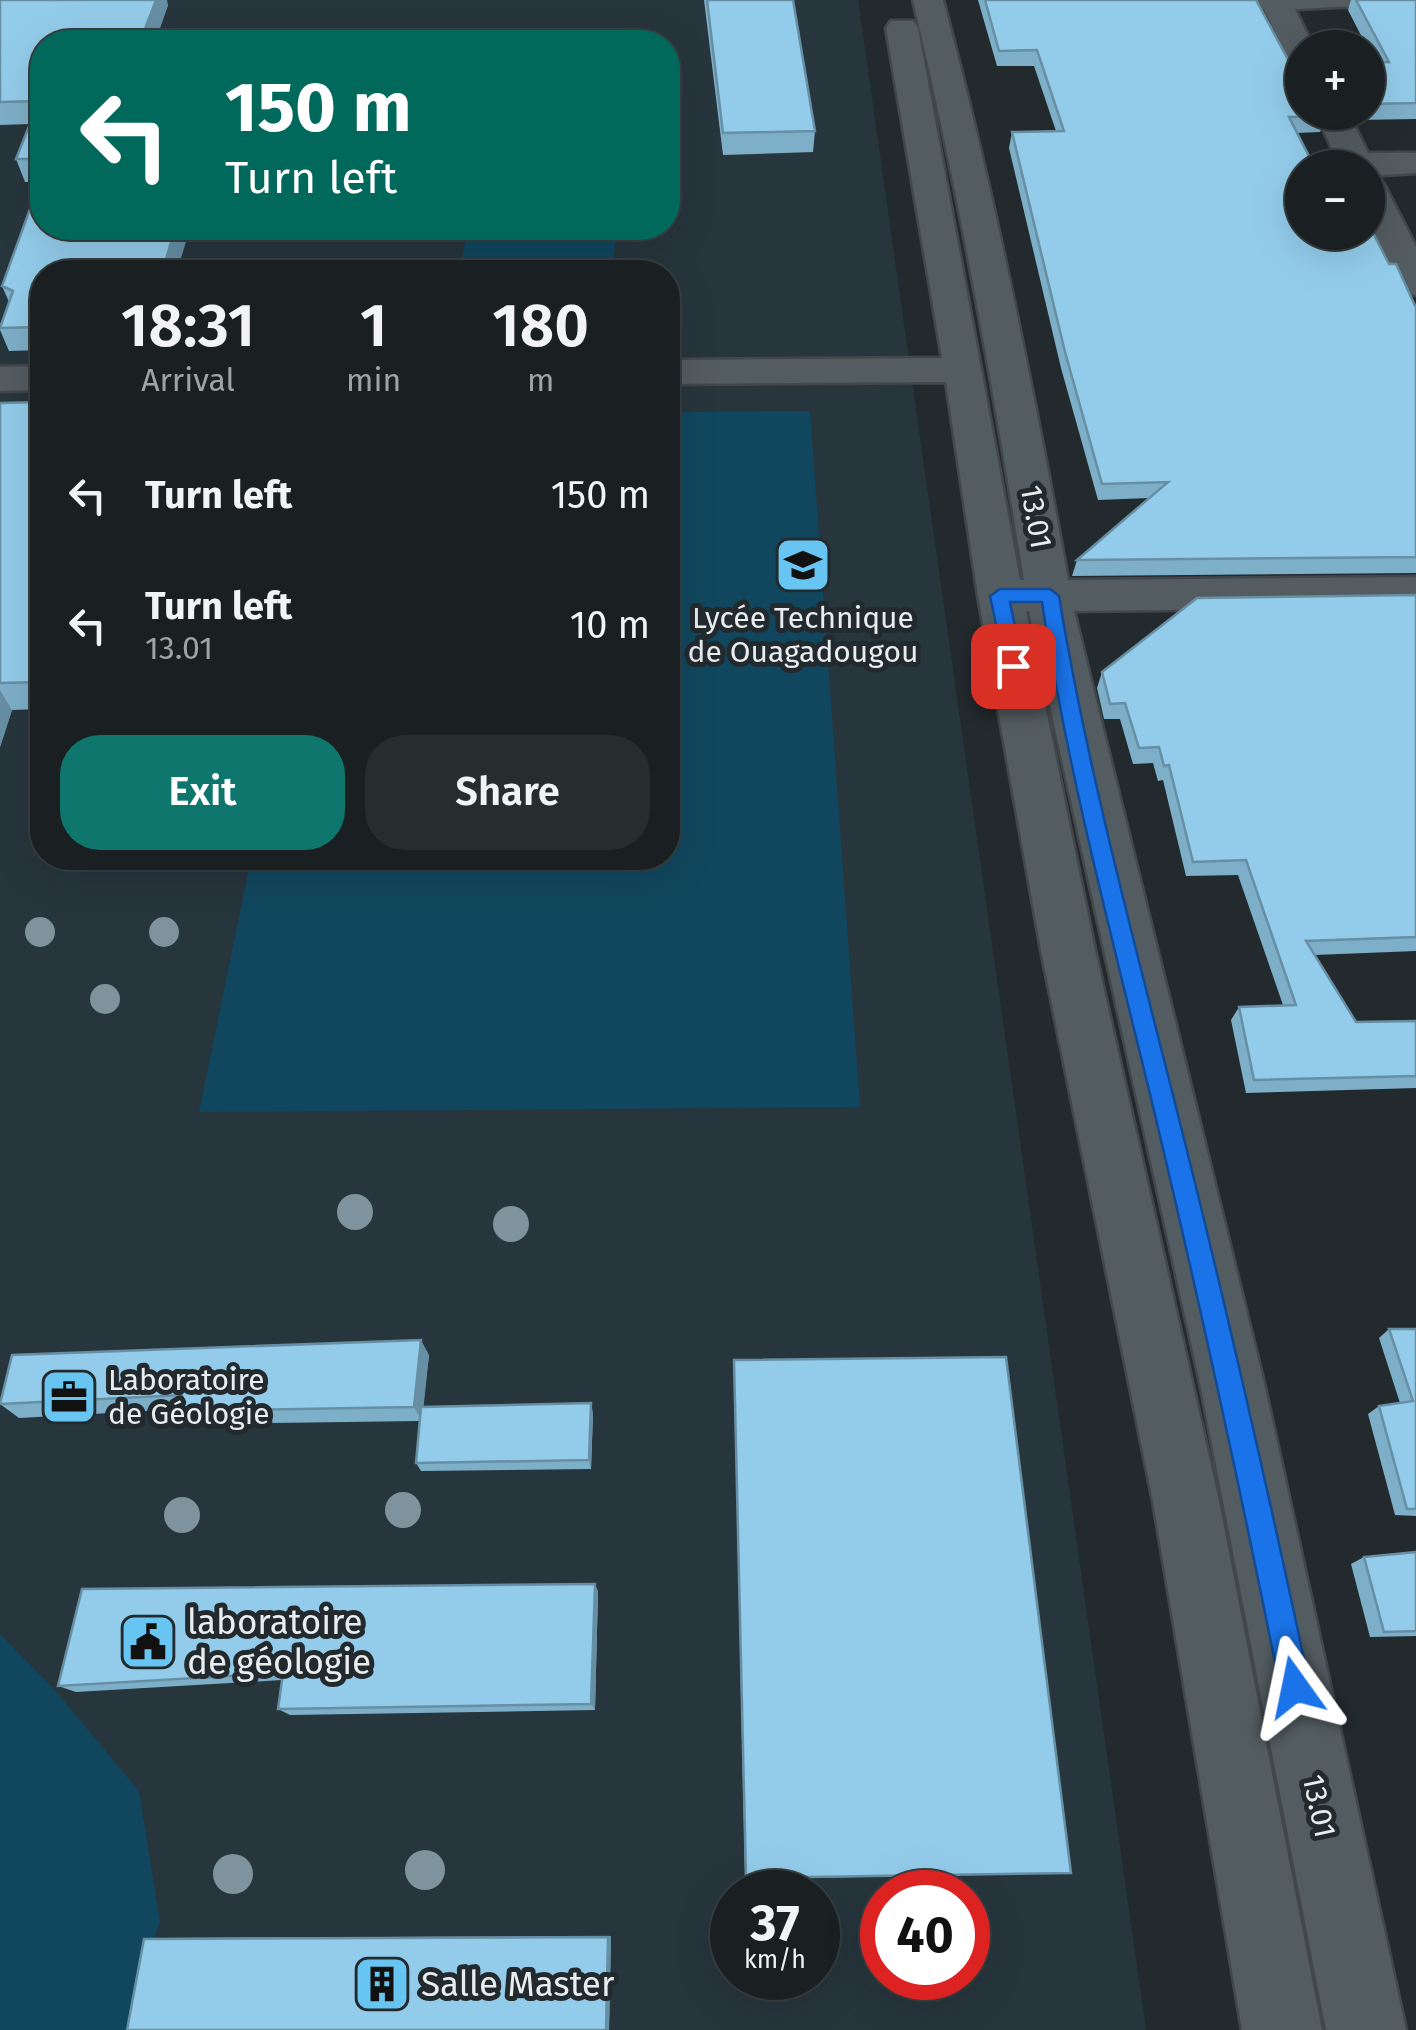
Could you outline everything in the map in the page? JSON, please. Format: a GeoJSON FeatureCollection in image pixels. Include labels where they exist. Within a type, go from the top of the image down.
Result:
{"type":"FeatureCollection","features":[{"type":"Feature","properties":{"kind":"street","name":"13.01"},"geometry":{"type":"LineString","coordinates":[[899,0],[964,370],[1025,596],[1060,660],[1232,1382],[1366,2030]]}},
{"type":"Feature","properties":{"kind":"street","name":"13.01"},"geometry":{"type":"LineString","coordinates":[[928,0],[1010,368],[1025,596],[1068,950],[1186,1501],[1282,2030]]}},
{"type":"Feature","properties":{"kind":"street"},"geometry":{"type":"LineString","coordinates":[[1158,0],[1350,0]]}},
{"type":"Feature","properties":{"kind":"street"},"geometry":{"type":"LineString","coordinates":[[1275,0],[1290,30]]}},
{"type":"Feature","properties":{"kind":"street"},"geometry":{"type":"LineString","coordinates":[[1385,169],[1416,164]]}},
{"type":"Feature","properties":{"kind":"street"},"geometry":{"type":"LineString","coordinates":[[1385,221],[1416,284]]}},
{"type":"Feature","properties":{"kind":"street"},"geometry":{"type":"LineString","coordinates":[[680,372],[964,370]]}},
{"type":"Feature","properties":{"kind":"street"},"geometry":{"type":"LineString","coordinates":[[0,379],[30,378]]}},
{"type":"Feature","properties":{"kind":"street"},"geometry":{"type":"LineString","coordinates":[[1025,596],[1416,592]]}},
{"type":"Feature","properties":{"kind":"shaded area"},"geometry":{"type":"Polygon","coordinates":[[[0,0],[858,0],[1146,2030],[0,2030],[0,0]]]}},
{"type":"Feature","properties":{"kind":"shaded area"},"geometry":{"type":"Polygon","coordinates":[[[466,240],[616,240],[613,260],[461,260],[466,240]]]}},
{"type":"Feature","properties":{"kind":"shaded area"},"geometry":{"type":"Polygon","coordinates":[[[810,411],[860,1107],[199,1112],[249,870],[680,870],[680,412],[810,411]]]}},
{"type":"Feature","properties":{"kind":"shaded area"},"geometry":{"type":"Polygon","coordinates":[[[0,1634],[54,1689],[139,1791],[160,1922],[147,1959],[134,2030],[0,2030],[0,1634]]]}},
{"type":"Feature","properties":{"kind":"building"},"geometry":{"type":"Polygon","coordinates":[[[0,0],[156,0],[145,30],[30,30],[30,101],[0,102],[0,0]]]}},
{"type":"Feature","properties":{"kind":"building"},"geometry":{"type":"Polygon","coordinates":[[[707,0],[793,0],[815,131],[723,133],[707,0]]]}},
{"type":"Feature","properties":{"kind":"building"},"geometry":{"type":"Polygon","coordinates":[[[985,0],[1256,0],[1285,54],[1285,130],[1296,130],[1306,150],[1285,150],[1285,250],[1382,250],[1389,264],[1396,264],[1416,308],[1416,557],[1077,560],[1168,482],[1102,484],[1065,352],[1012,132],[1064,131],[1037,50],[999,51],[985,0]]]}},
{"type":"Feature","properties":{"kind":"building"},"geometry":{"type":"Polygon","coordinates":[[[1356,0],[1416,0],[1416,103],[1385,104],[1385,62],[1389,62],[1385,54],[1385,30],[1372,30],[1356,0]]]}},
{"type":"Feature","properties":{"kind":"building"},"geometry":{"type":"Polygon","coordinates":[[[30,124],[30,159],[16,159],[30,124]]]}},
{"type":"Feature","properties":{"kind":"building"},"geometry":{"type":"Polygon","coordinates":[[[30,209],[30,240],[172,240],[166,260],[30,260],[30,327],[0,328],[13,291],[2,286],[30,209]]]}},
{"type":"Feature","properties":{"kind":"building"},"geometry":{"type":"Polygon","coordinates":[[[30,402],[30,682],[0,683],[0,403],[30,402]]]}},
{"type":"Feature","properties":{"kind":"building"},"geometry":{"type":"Polygon","coordinates":[[[1416,595],[1416,937],[1306,941],[1356,1022],[1416,1021],[1416,1076],[1254,1080],[1239,1007],[1296,1005],[1246,860],[1193,862],[1169,765],[1164,766],[1159,747],[1139,748],[1125,703],[1110,704],[1102,672],[1197,598],[1416,595]]]}},
{"type":"Feature","properties":{"kind":"building"},"geometry":{"type":"Polygon","coordinates":[[[1389,1329],[1416,1329],[1416,1509],[1407,1509],[1379,1406],[1413,1401],[1389,1329]]]}},
{"type":"Feature","properties":{"kind":"building"},"geometry":{"type":"Polygon","coordinates":[[[421,1340],[414,1407],[183,1411],[182,1395],[0,1404],[12,1355],[421,1340]]]}},
{"type":"Feature","properties":{"kind":"building"},"geometry":{"type":"Polygon","coordinates":[[[1006,1357],[1071,1873],[860,1870],[860,1876],[840,1877],[840,1870],[746,1870],[734,1360],[1006,1357]]]}},
{"type":"Feature","properties":{"kind":"building"},"geometry":{"type":"Polygon","coordinates":[[[591,1403],[589,1460],[416,1463],[421,1407],[591,1403]]]}},
{"type":"Feature","properties":{"kind":"building"},"geometry":{"type":"Polygon","coordinates":[[[1416,1552],[1416,1631],[1384,1632],[1364,1557],[1416,1552]]]}},
{"type":"Feature","properties":{"kind":"building"},"geometry":{"type":"Polygon","coordinates":[[[595,1584],[591,1704],[278,1709],[283,1673],[58,1686],[82,1589],[595,1584]]]}},
{"type":"Feature","properties":{"kind":"building","name":"Salle Master"},"geometry":{"type":"Polygon","coordinates":[[[608,1937],[606,2030],[127,2030],[144,1939],[608,1937]]]}},
{"type":"Feature","properties":{"kind":"place","name":"Lycée Technique de Ouagadougou"},"geometry":{"type":"Point","coordinates":[803,565]}},
{"type":"Feature","properties":{"kind":"place","name":"Laboratoire de Géologie"},"geometry":{"type":"Point","coordinates":[69,1397]}},
{"type":"Feature","properties":{"kind":"place","name":"laboratoire de géologie"},"geometry":{"type":"Point","coordinates":[148,1642]}},
{"type":"Feature","properties":{"kind":"place","name":"Salle Master"},"geometry":{"type":"Point","coordinates":[382,1984]}},
{"type":"Feature","properties":{"kind":"route"},"geometry":{"type":"LineString","coordinates":[[1013,666],[1000,596],[1050,596],[1060,660],[1128,958],[1232,1382],[1295,1687]]}}]}
